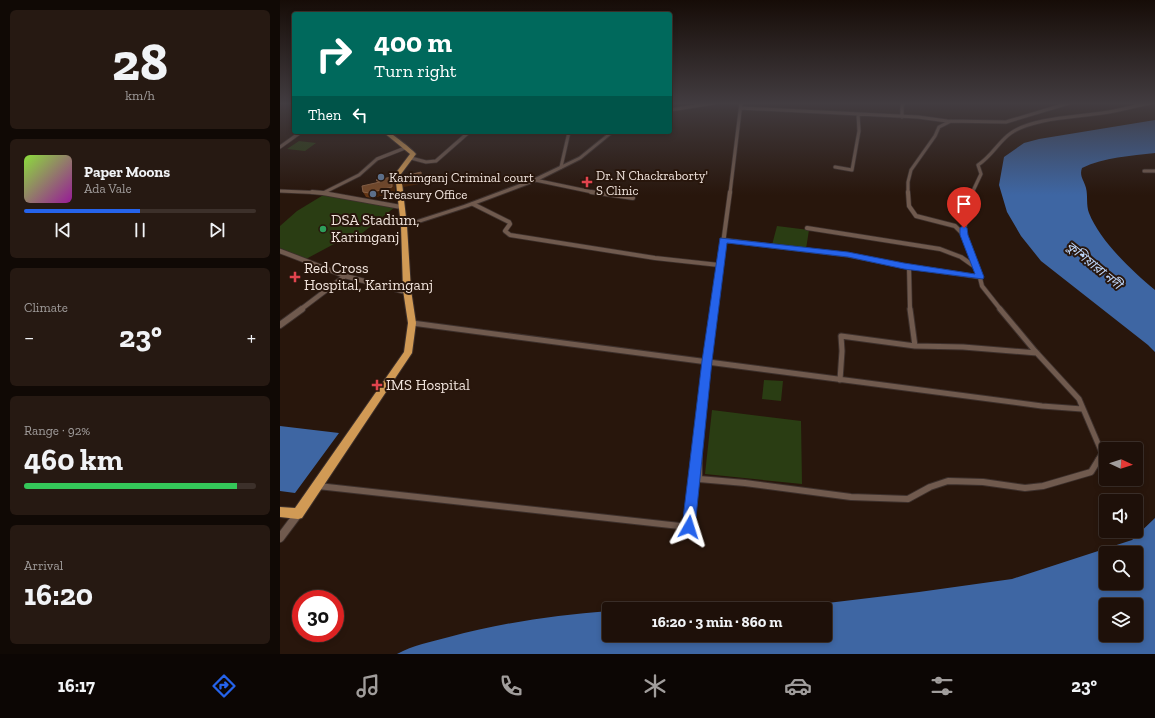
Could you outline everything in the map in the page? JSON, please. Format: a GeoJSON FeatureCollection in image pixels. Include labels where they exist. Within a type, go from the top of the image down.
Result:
{"type":"FeatureCollection","features":[{"type":"Feature","properties":{"kind":"highway"},"geometry":{"type":"LineString","coordinates":[[280,512],[298,514],[408,353],[412,323],[407,290],[404,226],[398,174],[402,166],[412,158],[412,151],[405,148],[388,134]]}},
{"type":"Feature","properties":{"kind":"main road"},"geometry":{"type":"LineString","coordinates":[[404,226],[473,204],[561,168],[580,158],[610,134]]}},
{"type":"Feature","properties":{"kind":"street"},"geometry":{"type":"LineString","coordinates":[[280,147],[298,134]]}},
{"type":"Feature","properties":{"kind":"street"},"geometry":{"type":"LineString","coordinates":[[412,158],[430,163],[436,161],[467,134]]}},
{"type":"Feature","properties":{"kind":"street"},"geometry":{"type":"LineString","coordinates":[[561,168],[569,134]]}},
{"type":"Feature","properties":{"kind":"street"},"geometry":{"type":"LineString","coordinates":[[317,486],[689,527],[707,361],[737,134]]}},
{"type":"Feature","properties":{"kind":"street"},"geometry":{"type":"LineString","coordinates":[[835,167],[852,170],[857,134]]}},
{"type":"Feature","properties":{"kind":"street"},"geometry":{"type":"LineString","coordinates":[[936,134],[911,170],[908,182],[909,206],[916,216],[955,226],[964,235]]}},
{"type":"Feature","properties":{"kind":"street"},"geometry":{"type":"LineString","coordinates":[[707,361],[705,392],[699,436],[699,479],[745,483],[852,497],[908,499],[930,487],[948,481],[983,482],[1025,488],[1043,486],[1091,472],[1102,453],[1078,399],[1037,353],[982,286],[978,269],[964,235],[964,220],[967,207],[971,193],[981,174],[978,165],[987,159],[1010,134]]}},
{"type":"Feature","properties":{"kind":"street"},"geometry":{"type":"LineString","coordinates":[[323,192],[359,175],[377,159],[405,148]]}},
{"type":"Feature","properties":{"kind":"street"},"geometry":{"type":"LineString","coordinates":[[1144,171],[1155,171]]}},
{"type":"Feature","properties":{"kind":"street"},"geometry":{"type":"LineString","coordinates":[[534,180],[593,192],[633,198]]}},
{"type":"Feature","properties":{"kind":"street"},"geometry":{"type":"LineString","coordinates":[[280,191],[323,192],[401,207]]}},
{"type":"Feature","properties":{"kind":"street"},"geometry":{"type":"LineString","coordinates":[[473,204],[509,222],[510,224],[505,231],[510,235],[655,258],[719,265]]}},
{"type":"Feature","properties":{"kind":"street"},"geometry":{"type":"LineString","coordinates":[[807,228],[940,249],[961,257],[978,269]]}},
{"type":"Feature","properties":{"kind":"street"},"geometry":{"type":"LineString","coordinates":[[723,240],[848,255],[909,267],[980,277]]}},
{"type":"Feature","properties":{"kind":"street"},"geometry":{"type":"LineString","coordinates":[[280,251],[345,276],[402,291],[407,290]]}},
{"type":"Feature","properties":{"kind":"street"},"geometry":{"type":"LineString","coordinates":[[909,267],[909,301],[916,346]]}},
{"type":"Feature","properties":{"kind":"street"},"geometry":{"type":"LineString","coordinates":[[280,324],[345,276]]}},
{"type":"Feature","properties":{"kind":"street"},"geometry":{"type":"LineString","coordinates":[[412,323],[1042,406],[1082,409]]}},
{"type":"Feature","properties":{"kind":"street"},"geometry":{"type":"LineString","coordinates":[[840,380],[842,351],[841,336],[929,348],[933,345],[957,346],[1037,353]]}},
{"type":"Feature","properties":{"kind":"street"},"geometry":{"type":"LineString","coordinates":[[280,538],[298,514]]}},
{"type":"Feature","properties":{"kind":"green space"},"geometry":{"type":"Polygon","coordinates":[[[299,141],[316,143],[305,151],[287,149],[299,141]]]}},
{"type":"Feature","properties":{"kind":"green space","name":"DSA Stadium, Karimganj"},"geometry":{"type":"Polygon","coordinates":[[[325,194],[395,207],[351,242],[334,244],[306,259],[280,248],[280,226],[297,211],[325,194]]]}},
{"type":"Feature","properties":{"kind":"green space"},"geometry":{"type":"Polygon","coordinates":[[[777,226],[809,230],[806,249],[772,245],[777,226]]]}},
{"type":"Feature","properties":{"kind":"green space"},"geometry":{"type":"Polygon","coordinates":[[[764,380],[783,381],[781,401],[762,399],[764,380]]]}},
{"type":"Feature","properties":{"kind":"green space"},"geometry":{"type":"Polygon","coordinates":[[[712,410],[801,421],[802,484],[705,474],[712,410]]]}},
{"type":"Feature","properties":{"kind":"water","name":"কুশিয়ারা নদী"},"geometry":{"type":"Polygon","coordinates":[[[1072,134],[1155,134],[1155,153],[1099,161],[1082,168],[1081,173],[1086,188],[1089,213],[1094,224],[1109,245],[1127,265],[1155,290],[1155,352],[1041,261],[1021,236],[1007,212],[999,185],[1004,157],[1024,143],[1072,134]]]}},
{"type":"Feature","properties":{"kind":"water"},"geometry":{"type":"Polygon","coordinates":[[[280,426],[339,433],[295,493],[280,491],[280,426]]]}},
{"type":"Feature","properties":{"kind":"water"},"geometry":{"type":"Polygon","coordinates":[[[1155,518],[1155,654],[397,654],[422,644],[488,628],[548,617],[602,612],[602,642],[832,642],[832,602],[1012,579],[1099,551],[1099,590],[1143,590],[1143,546],[1114,546],[1134,538],[1143,538],[1143,529],[1155,518]]]}},
{"type":"Feature","properties":{"kind":"building"},"geometry":{"type":"Polygon","coordinates":[[[421,172],[421,178],[401,182],[401,177],[421,172]]]}},
{"type":"Feature","properties":{"kind":"building"},"geometry":{"type":"Polygon","coordinates":[[[392,177],[392,187],[369,193],[363,192],[362,186],[380,182],[376,180],[392,177]]]}},
{"type":"Feature","properties":{"kind":"place","name":"Karimganj Criminal court"},"geometry":{"type":"Point","coordinates":[381,177]}},
{"type":"Feature","properties":{"kind":"place","name":"Dr. N Chackraborty' S Clinic"},"geometry":{"type":"Point","coordinates":[587,182]}},
{"type":"Feature","properties":{"kind":"place","name":"Treasury Office"},"geometry":{"type":"Point","coordinates":[373,194]}},
{"type":"Feature","properties":{"kind":"place","name":"DSA Stadium, Karimganj"},"geometry":{"type":"Point","coordinates":[323,229]}},
{"type":"Feature","properties":{"kind":"place","name":"Red Cross Hospital, Karimganj"},"geometry":{"type":"Point","coordinates":[295,277]}},
{"type":"Feature","properties":{"kind":"place","name":"IMS Hospital"},"geometry":{"type":"Point","coordinates":[377,385]}},
{"type":"Feature","properties":{"kind":"route"},"geometry":{"type":"LineString","coordinates":[[689,527],[707,361],[723,240],[848,255],[904,266],[980,277],[964,235],[964,228]]}}]}
